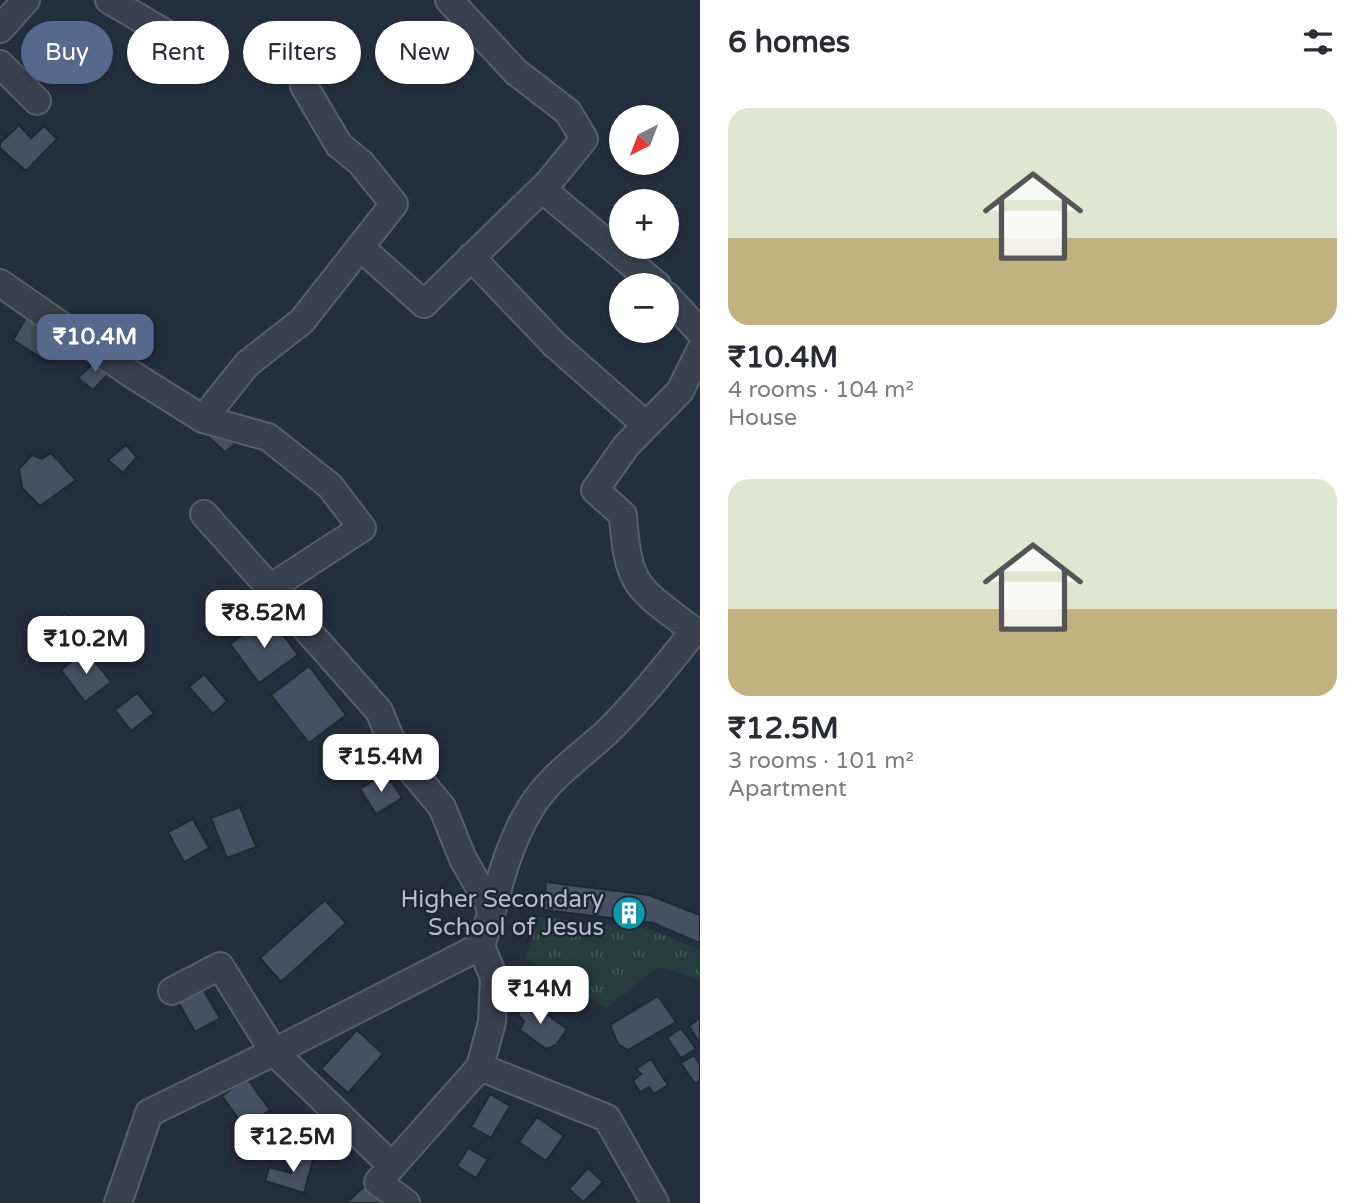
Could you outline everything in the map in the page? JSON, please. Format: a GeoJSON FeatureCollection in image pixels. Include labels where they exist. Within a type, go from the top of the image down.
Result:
{"type":"FeatureCollection","features":[{"type":"Feature","properties":{"kind":"street"},"geometry":{"type":"LineString","coordinates":[[0,29],[26,0]]}},
{"type":"Feature","properties":{"kind":"street"},"geometry":{"type":"LineString","coordinates":[[109,0],[145,21]]}},
{"type":"Feature","properties":{"kind":"street"},"geometry":{"type":"LineString","coordinates":[[360,247],[424,304],[542,189],[584,139],[568,112],[516,72],[449,0]]}},
{"type":"Feature","properties":{"kind":"street"},"geometry":{"type":"LineString","coordinates":[[0,64],[37,101]]}},
{"type":"Feature","properties":{"kind":"street"},"geometry":{"type":"LineString","coordinates":[[203,419],[247,363],[302,321],[394,204],[361,163],[339,145],[304,86]]}},
{"type":"Feature","properties":{"kind":"street"},"geometry":{"type":"LineString","coordinates":[[542,189],[643,273]]}},
{"type":"Feature","properties":{"kind":"street"},"geometry":{"type":"LineString","coordinates":[[471,257],[554,344],[646,425]]}},
{"type":"Feature","properties":{"kind":"street"},"geometry":{"type":"LineString","coordinates":[[0,283],[130,373],[203,419],[268,438],[330,486],[362,528],[270,587]]}},
{"type":"Feature","properties":{"kind":"street"},"geometry":{"type":"LineString","coordinates":[[679,309],[700,332]]}},
{"type":"Feature","properties":{"kind":"street"},"geometry":{"type":"LineString","coordinates":[[406,1203],[378,1182],[480,1067],[492,1022],[495,978],[481,946],[500,878],[530,809],[551,781],[606,732],[653,683],[694,631],[643,593],[628,565],[623,515],[595,489],[626,446],[680,391],[700,351]]}},
{"type":"Feature","properties":{"kind":"street"},"geometry":{"type":"LineString","coordinates":[[204,514],[379,711],[396,752],[442,807],[463,859],[489,904],[491,914]]}},
{"type":"Feature","properties":{"kind":"street"},"geometry":{"type":"LineString","coordinates":[[118,1203],[149,1113],[481,946]]}},
{"type":"Feature","properties":{"kind":"street"},"geometry":{"type":"LineString","coordinates":[[172,991],[220,966],[274,1052],[392,1167]]}},
{"type":"Feature","properties":{"kind":"street"},"geometry":{"type":"LineString","coordinates":[[480,1067],[607,1118],[655,1203]]}},
{"type":"Feature","properties":{"kind":"green space"},"geometry":{"type":"Polygon","coordinates":[[[540,917],[649,929],[700,950],[700,979],[658,967],[606,1008],[525,958],[540,917]]]}},
{"type":"Feature","properties":{"kind":"building"},"geometry":{"type":"Polygon","coordinates":[[[19,125],[31,138],[44,126],[57,139],[26,171],[0,148],[0,143],[19,125]]]}},
{"type":"Feature","properties":{"kind":"building"},"geometry":{"type":"Polygon","coordinates":[[[29,313],[61,333],[43,359],[13,340],[29,313]]]}},
{"type":"Feature","properties":{"kind":"building"},"geometry":{"type":"Polygon","coordinates":[[[98,358],[113,369],[93,390],[78,378],[98,358]]]}},
{"type":"Feature","properties":{"kind":"building"},"geometry":{"type":"Polygon","coordinates":[[[215,426],[235,444],[225,452],[205,434],[215,426]]]}},
{"type":"Feature","properties":{"kind":"building"},"geometry":{"type":"Polygon","coordinates":[[[126,445],[137,457],[123,473],[108,460],[126,445]]]}},
{"type":"Feature","properties":{"kind":"building"},"geometry":{"type":"Polygon","coordinates":[[[51,453],[76,480],[40,506],[22,488],[19,469],[32,455],[42,459],[51,453]]]}},
{"type":"Feature","properties":{"kind":"building"},"geometry":{"type":"Polygon","coordinates":[[[65,613],[81,633],[54,655],[38,636],[65,613]]]}},
{"type":"Feature","properties":{"kind":"building"},"geometry":{"type":"Polygon","coordinates":[[[269,616],[298,655],[259,683],[230,644],[269,616]]]}},
{"type":"Feature","properties":{"kind":"building"},"geometry":{"type":"Polygon","coordinates":[[[86,650],[111,682],[85,702],[61,670],[86,650]]]}},
{"type":"Feature","properties":{"kind":"building"},"geometry":{"type":"Polygon","coordinates":[[[309,666],[346,715],[309,743],[271,695],[309,666]]]}},
{"type":"Feature","properties":{"kind":"building"},"geometry":{"type":"Polygon","coordinates":[[[204,674],[227,701],[213,714],[189,687],[204,674]]]}},
{"type":"Feature","properties":{"kind":"building"},"geometry":{"type":"Polygon","coordinates":[[[137,693],[154,713],[131,731],[115,710],[137,693]]]}},
{"type":"Feature","properties":{"kind":"building"},"geometry":{"type":"Polygon","coordinates":[[[386,773],[402,798],[376,814],[360,789],[386,773]]]}},
{"type":"Feature","properties":{"kind":"building"},"geometry":{"type":"Polygon","coordinates":[[[240,807],[256,847],[227,858],[211,818],[240,807]]]}},
{"type":"Feature","properties":{"kind":"building"},"geometry":{"type":"Polygon","coordinates":[[[193,819],[209,848],[184,862],[168,832],[193,819]]]}},
{"type":"Feature","properties":{"kind":"building","name":"Higher Secondary School of Jesus"},"geometry":{"type":"Polygon","coordinates":[[[546,882],[649,895],[700,915],[700,943],[653,923],[544,910],[546,882]]]}},
{"type":"Feature","properties":{"kind":"building"},"geometry":{"type":"Polygon","coordinates":[[[325,900],[346,923],[281,982],[260,958],[325,900]]]}},
{"type":"Feature","properties":{"kind":"building"},"geometry":{"type":"Polygon","coordinates":[[[201,986],[220,1018],[195,1032],[177,1000],[201,986]]]}},
{"type":"Feature","properties":{"kind":"building"},"geometry":{"type":"Polygon","coordinates":[[[658,996],[676,1022],[628,1050],[618,1044],[610,1025],[658,996]]]}},
{"type":"Feature","properties":{"kind":"building"},"geometry":{"type":"Polygon","coordinates":[[[525,998],[567,1029],[556,1045],[546,1049],[520,1030],[524,1021],[518,1015],[525,998]]]}},
{"type":"Feature","properties":{"kind":"building"},"geometry":{"type":"Polygon","coordinates":[[[700,1018],[700,1044],[689,1026],[700,1018]]]}},
{"type":"Feature","properties":{"kind":"building"},"geometry":{"type":"Polygon","coordinates":[[[681,1028],[696,1049],[681,1058],[667,1038],[681,1028]]]}},
{"type":"Feature","properties":{"kind":"building"},"geometry":{"type":"Polygon","coordinates":[[[357,1030],[383,1054],[348,1093],[321,1069],[357,1030]]]}},
{"type":"Feature","properties":{"kind":"building"},"geometry":{"type":"Polygon","coordinates":[[[694,1055],[700,1064],[700,1080],[695,1084],[681,1063],[694,1055]]]}},
{"type":"Feature","properties":{"kind":"building"},"geometry":{"type":"Polygon","coordinates":[[[651,1059],[668,1085],[654,1094],[649,1087],[640,1092],[633,1081],[641,1074],[636,1069],[651,1059]]]}},
{"type":"Feature","properties":{"kind":"building"},"geometry":{"type":"Polygon","coordinates":[[[247,1078],[270,1110],[245,1128],[222,1096],[247,1078]]]}},
{"type":"Feature","properties":{"kind":"building"},"geometry":{"type":"Polygon","coordinates":[[[490,1094],[510,1106],[491,1138],[471,1127],[490,1094]]]}},
{"type":"Feature","properties":{"kind":"building"},"geometry":{"type":"Polygon","coordinates":[[[537,1117],[564,1136],[546,1161],[519,1142],[537,1117]]]}},
{"type":"Feature","properties":{"kind":"building"},"geometry":{"type":"Polygon","coordinates":[[[468,1148],[488,1159],[476,1178],[457,1166],[468,1148]]]}},
{"type":"Feature","properties":{"kind":"building"},"geometry":{"type":"Polygon","coordinates":[[[297,1152],[314,1156],[304,1193],[265,1181],[269,1167],[291,1173],[297,1152]]]}},
{"type":"Feature","properties":{"kind":"building"},"geometry":{"type":"Polygon","coordinates":[[[588,1168],[603,1182],[583,1202],[569,1189],[588,1168]]]}},
{"type":"Feature","properties":{"kind":"building"},"geometry":{"type":"Polygon","coordinates":[[[365,1186],[381,1203],[346,1203],[365,1186]]]}},
{"type":"Feature","properties":{"kind":"place","name":"Higher Secondary School of Jesus"},"geometry":{"type":"Point","coordinates":[629,913]}}]}
